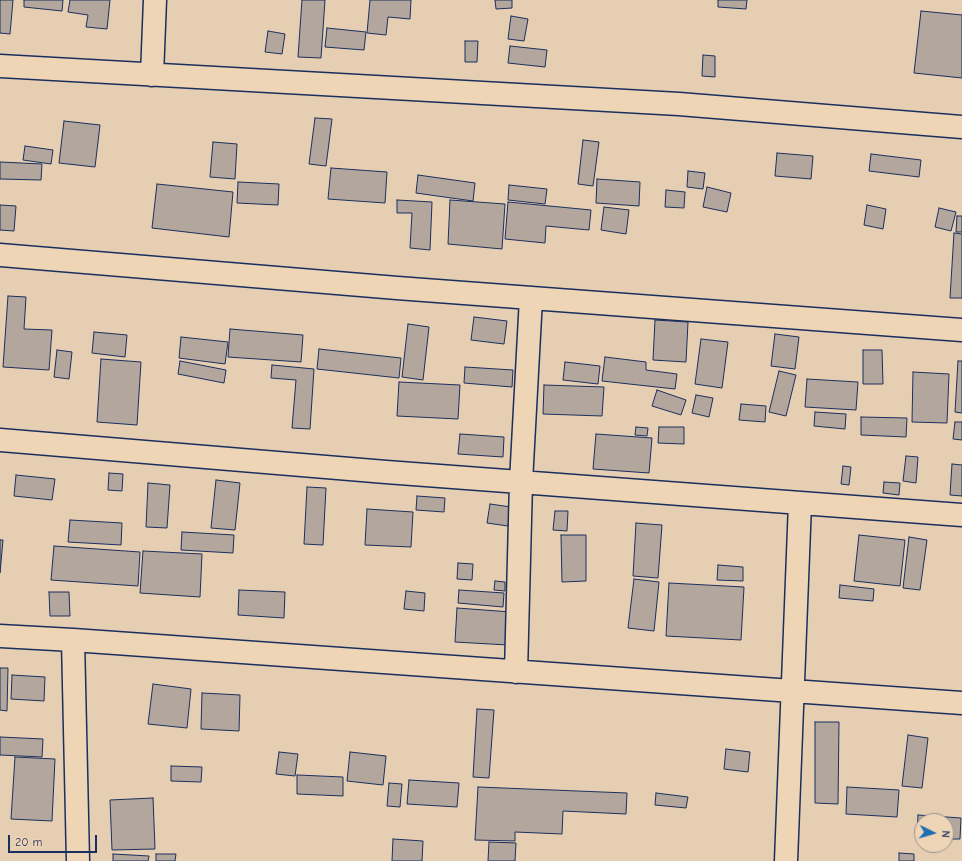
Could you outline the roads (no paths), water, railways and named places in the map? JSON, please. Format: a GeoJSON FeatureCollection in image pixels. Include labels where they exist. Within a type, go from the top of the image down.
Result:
{"type":"FeatureCollection","features":[{"type":"Feature","properties":{"kind":"street"},"geometry":{"type":"LineString","coordinates":[[152,75],[155,0]]}},
{"type":"Feature","properties":{"kind":"street"},"geometry":{"type":"LineString","coordinates":[[0,66],[679,104],[962,127]]}},
{"type":"Feature","properties":{"kind":"street"},"geometry":{"type":"LineString","coordinates":[[0,255],[531,298],[962,330]]}},
{"type":"Feature","properties":{"kind":"street"},"geometry":{"type":"LineString","coordinates":[[516,672],[521,482],[531,298]]}},
{"type":"Feature","properties":{"kind":"street"},"geometry":{"type":"LineString","coordinates":[[0,440],[521,482],[962,515]]}},
{"type":"Feature","properties":{"kind":"street"},"geometry":{"type":"LineString","coordinates":[[786,861],[800,503]]}},
{"type":"Feature","properties":{"kind":"street"},"geometry":{"type":"LineString","coordinates":[[0,636],[962,703]]}},
{"type":"Feature","properties":{"kind":"street"},"geometry":{"type":"LineString","coordinates":[[73,640],[78,861]]}}]}
